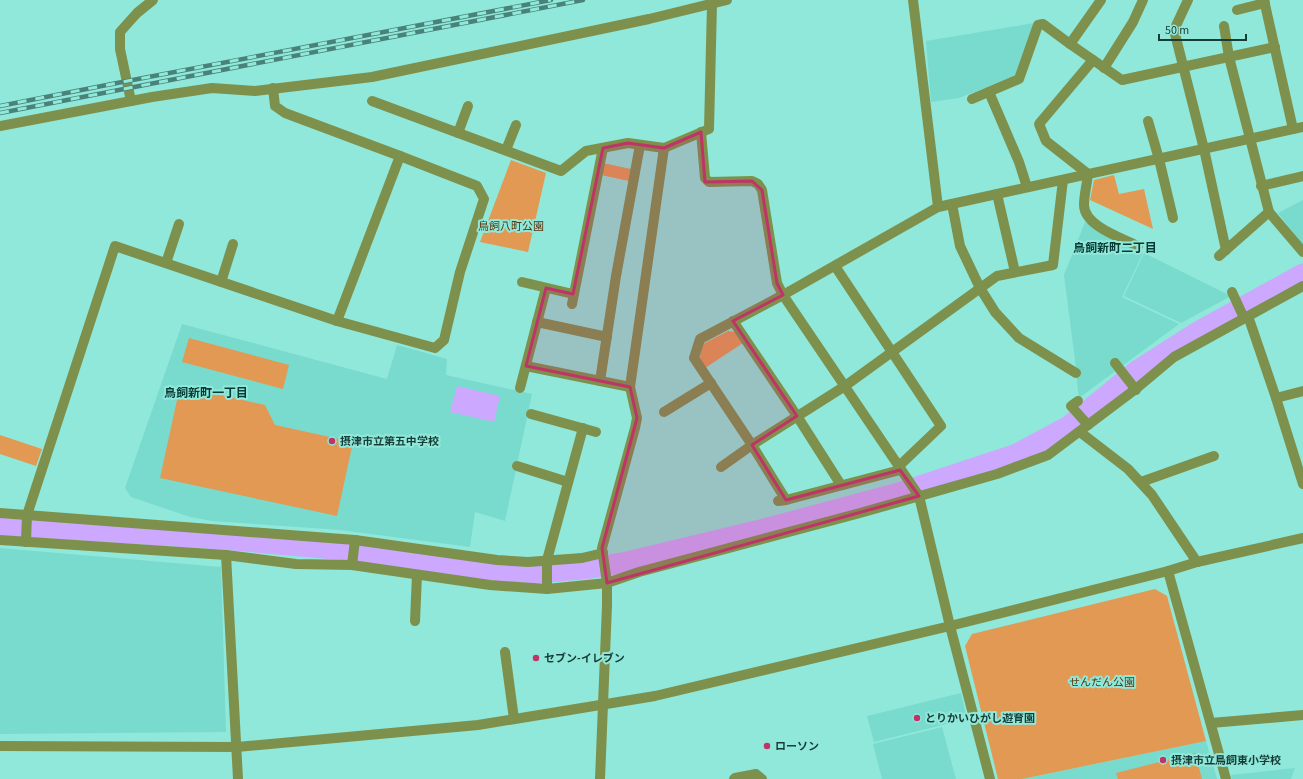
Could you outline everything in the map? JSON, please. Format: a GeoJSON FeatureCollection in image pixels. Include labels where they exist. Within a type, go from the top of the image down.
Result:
{"type":"FeatureCollection","features":[{"type":"Feature","properties":{"kind":"street"},"geometry":{"type":"LineString","coordinates":[[131,101],[120,49],[120,32],[137,13],[153,0]]}},
{"type":"Feature","properties":{"kind":"street"},"geometry":{"type":"LineString","coordinates":[[0,126],[131,101],[212,88],[254,91],[372,77],[642,21],[727,0]]}},
{"type":"Feature","properties":{"kind":"street"},"geometry":{"type":"LineString","coordinates":[[913,0],[938,207]]}},
{"type":"Feature","properties":{"kind":"street"},"geometry":{"type":"LineString","coordinates":[[1070,44],[1101,0]]}},
{"type":"Feature","properties":{"kind":"street"},"geometry":{"type":"LineString","coordinates":[[1104,68],[1133,22],[1143,0]]}},
{"type":"Feature","properties":{"kind":"street"},"geometry":{"type":"LineString","coordinates":[[1188,0],[1174,30],[1204,149],[1223,253],[1268,212]]}},
{"type":"Feature","properties":{"kind":"street"},"geometry":{"type":"LineString","coordinates":[[835,266],[941,426],[899,468],[782,500],[752,445],[694,358],[700,339],[784,295],[938,207],[1298,128],[1264,2],[1237,10]]}},
{"type":"Feature","properties":{"kind":"street"},"geometry":{"type":"LineString","coordinates":[[372,101],[561,171],[586,151],[628,143],[664,148],[710,128],[712,4]]}},
{"type":"Feature","properties":{"kind":"street"},"geometry":{"type":"LineString","coordinates":[[972,99],[1019,79],[1038,25],[1043,24],[1122,80],[1275,47]]}},
{"type":"Feature","properties":{"kind":"street"},"geometry":{"type":"LineString","coordinates":[[1224,26],[1228,57],[1268,212],[1303,252]]}},
{"type":"Feature","properties":{"kind":"street"},"geometry":{"type":"LineString","coordinates":[[1088,174],[1046,141],[1039,124],[1093,60]]}},
{"type":"Feature","properties":{"kind":"street"},"geometry":{"type":"LineString","coordinates":[[26,542],[27,515],[115,246],[336,321],[435,348],[444,340],[460,272],[484,199],[477,186],[285,113],[275,106],[273,88]]}},
{"type":"Feature","properties":{"kind":"street"},"geometry":{"type":"LineString","coordinates":[[989,92],[1019,162],[1026,188]]}},
{"type":"Feature","properties":{"kind":"street"},"geometry":{"type":"LineString","coordinates":[[458,133],[468,106]]}},
{"type":"Feature","properties":{"kind":"street"},"geometry":{"type":"LineString","coordinates":[[1148,121],[1159,158],[1173,218]]}},
{"type":"Feature","properties":{"kind":"street"},"geometry":{"type":"LineString","coordinates":[[506,150],[516,125]]}},
{"type":"Feature","properties":{"kind":"street"},"geometry":{"type":"LineString","coordinates":[[701,132],[705,178],[709,182],[752,181],[758,184],[762,190],[777,283],[919,496],[950,626],[990,779]]}},
{"type":"Feature","properties":{"kind":"street"},"geometry":{"type":"LineString","coordinates":[[600,381],[616,276],[640,145]]}},
{"type":"Feature","properties":{"kind":"street"},"geometry":{"type":"LineString","coordinates":[[522,282],[546,288],[572,299],[603,148]]}},
{"type":"Feature","properties":{"kind":"street"},"geometry":{"type":"LineString","coordinates":[[600,779],[607,605],[606,572],[602,548],[635,428],[636,418],[630,387],[664,148]]}},
{"type":"Feature","properties":{"kind":"street"},"geometry":{"type":"LineString","coordinates":[[336,321],[400,156]]}},
{"type":"Feature","properties":{"kind":"street"},"geometry":{"type":"LineString","coordinates":[[1088,174],[1084,206],[1088,217],[1100,227],[1138,246]]}},
{"type":"Feature","properties":{"kind":"street"},"geometry":{"type":"LineString","coordinates":[[1261,186],[1303,176]]}},
{"type":"Feature","properties":{"kind":"street"},"geometry":{"type":"LineString","coordinates":[[721,466],[845,386],[997,276],[1053,265],[1063,180]]}},
{"type":"Feature","properties":{"kind":"street"},"geometry":{"type":"LineString","coordinates":[[997,194],[1015,272]]}},
{"type":"Feature","properties":{"kind":"street"},"geometry":{"type":"LineString","coordinates":[[952,204],[960,246],[980,288],[995,312],[1020,338],[1076,373]]}},
{"type":"Feature","properties":{"kind":"street"},"geometry":{"type":"LineString","coordinates":[[166,263],[178,224]]}},
{"type":"Feature","properties":{"kind":"street"},"geometry":{"type":"LineString","coordinates":[[221,282],[233,244]]}},
{"type":"Feature","properties":{"kind":"street"},"geometry":{"type":"LineString","coordinates":[[0,540],[226,555],[296,564],[352,565],[490,585],[547,589],[607,584],[639,572],[997,474],[1048,455],[1080,432],[1086,423],[1133,386],[1174,357],[1245,315],[1303,286]]}},
{"type":"Feature","properties":{"kind":"street"},"geometry":{"type":"LineString","coordinates":[[520,388],[546,288]]}},
{"type":"Feature","properties":{"kind":"street"},"geometry":{"type":"LineString","coordinates":[[1234,296],[1245,315],[1276,398],[1303,484]]}},
{"type":"Feature","properties":{"kind":"street"},"geometry":{"type":"LineString","coordinates":[[733,321],[797,416],[841,485]]}},
{"type":"Feature","properties":{"kind":"street"},"geometry":{"type":"LineString","coordinates":[[537,322],[607,337]]}},
{"type":"Feature","properties":{"kind":"street"},"geometry":{"type":"LineString","coordinates":[[526,366],[630,387]]}},
{"type":"Feature","properties":{"kind":"street"},"geometry":{"type":"LineString","coordinates":[[1118,366],[1133,386]]}},
{"type":"Feature","properties":{"kind":"street"},"geometry":{"type":"LineString","coordinates":[[664,412],[711,383]]}},
{"type":"Feature","properties":{"kind":"street"},"geometry":{"type":"LineString","coordinates":[[1276,398],[1303,391]]}},
{"type":"Feature","properties":{"kind":"street"},"geometry":{"type":"LineString","coordinates":[[1075,403],[1086,423]]}},
{"type":"Feature","properties":{"kind":"street"},"geometry":{"type":"LineString","coordinates":[[531,414],[596,432]]}},
{"type":"Feature","properties":{"kind":"street"},"geometry":{"type":"LineString","coordinates":[[547,589],[547,560],[583,428]]}},
{"type":"Feature","properties":{"kind":"street"},"geometry":{"type":"LineString","coordinates":[[1080,432],[1128,469],[1141,482],[1152,495],[1197,562]]}},
{"type":"Feature","properties":{"kind":"street"},"geometry":{"type":"LineString","coordinates":[[1141,482],[1214,456]]}},
{"type":"Feature","properties":{"kind":"street"},"geometry":{"type":"LineString","coordinates":[[517,466],[568,482]]}},
{"type":"Feature","properties":{"kind":"street"},"geometry":{"type":"LineString","coordinates":[[0,513],[355,540],[497,560],[528,562],[603,555]]}},
{"type":"Feature","properties":{"kind":"street"},"geometry":{"type":"LineString","coordinates":[[0,746],[237,748],[470,726],[604,705],[654,696],[950,626],[1168,571],[1197,562],[1303,538]]}},
{"type":"Feature","properties":{"kind":"street"},"geometry":{"type":"LineString","coordinates":[[352,565],[355,540]]}},
{"type":"Feature","properties":{"kind":"street"},"geometry":{"type":"LineString","coordinates":[[226,555],[238,779]]}},
{"type":"Feature","properties":{"kind":"street"},"geometry":{"type":"LineString","coordinates":[[1168,571],[1226,779]]}},
{"type":"Feature","properties":{"kind":"street"},"geometry":{"type":"LineString","coordinates":[[415,621],[418,575]]}},
{"type":"Feature","properties":{"kind":"street"},"geometry":{"type":"LineString","coordinates":[[505,652],[514,719]]}},
{"type":"Feature","properties":{"kind":"street"},"geometry":{"type":"LineString","coordinates":[[1211,723],[1303,714]]}},
{"type":"Feature","properties":{"kind":"street"},"geometry":{"type":"LineString","coordinates":[[734,779],[756,774],[762,779]]}},
{"type":"Feature","properties":{"kind":"highlighted area"},"geometry":{"type":"Polygon","coordinates":[[[701,132],[705,182],[752,181],[762,190],[777,283],[783,295],[733,321],[797,416],[752,445],[786,500],[900,470],[919,496],[607,583],[602,548],[637,418],[630,387],[526,366],[546,288],[573,294],[603,148],[628,143],[664,148],[701,132]]]}},
{"type":"Feature","properties":{"kind":"shaded area"},"geometry":{"type":"Polygon","coordinates":[[[1034,23],[1016,76],[959,98],[931,102],[926,41],[1034,23]]]}},
{"type":"Feature","properties":{"kind":"shaded area"},"geometry":{"type":"Polygon","coordinates":[[[1303,200],[1303,245],[1278,213],[1303,200]]]}},
{"type":"Feature","properties":{"kind":"shaded area"},"geometry":{"type":"Polygon","coordinates":[[[1085,222],[1143,253],[1122,297],[1179,324],[1079,398],[1064,275],[1085,222]]]}},
{"type":"Feature","properties":{"kind":"shaded area"},"geometry":{"type":"Polygon","coordinates":[[[1144,253],[1231,296],[1181,323],[1124,296],[1144,253]]]}},
{"type":"Feature","properties":{"kind":"shaded area","name":"摂津市立第五中学校"},"geometry":{"type":"Polygon","coordinates":[[[182,324],[387,379],[397,345],[447,359],[446,375],[532,394],[505,521],[475,512],[470,547],[340,530],[212,521],[190,517],[131,497],[125,488],[182,324]]]}},
{"type":"Feature","properties":{"kind":"shaded area"},"geometry":{"type":"Polygon","coordinates":[[[457,386],[500,396],[494,422],[450,412],[457,386]]]}},
{"type":"Feature","properties":{"kind":"shaded area"},"geometry":{"type":"Polygon","coordinates":[[[0,548],[221,567],[226,732],[0,734],[0,548]]]}},
{"type":"Feature","properties":{"kind":"shaded area","name":"とりかいひがし遊育園"},"geometry":{"type":"Polygon","coordinates":[[[961,693],[967,719],[874,742],[867,716],[961,693]]]}},
{"type":"Feature","properties":{"kind":"shaded area"},"geometry":{"type":"Polygon","coordinates":[[[942,727],[956,779],[882,779],[873,744],[942,727]]]}},
{"type":"Feature","properties":{"kind":"shaded area","name":"摂津市立鳥飼東小学校"},"geometry":{"type":"Polygon","coordinates":[[[1206,741],[1217,779],[1022,779],[1206,741]]]}},
{"type":"Feature","properties":{"kind":"shaded area"},"geometry":{"type":"Polygon","coordinates":[[[1295,768],[1291,779],[1232,779],[1231,775],[1295,768]]]}},
{"type":"Feature","properties":{"kind":"green space","name":"鳥飼八町公園"},"geometry":{"type":"Polygon","coordinates":[[[511,160],[546,173],[528,252],[480,242],[511,160]]]}},
{"type":"Feature","properties":{"kind":"green space"},"geometry":{"type":"Polygon","coordinates":[[[603,163],[631,169],[629,181],[601,175],[603,163]]]}},
{"type":"Feature","properties":{"kind":"green space"},"geometry":{"type":"Polygon","coordinates":[[[1114,175],[1119,194],[1144,189],[1153,229],[1090,200],[1094,180],[1114,175]]]}},
{"type":"Feature","properties":{"kind":"green space"},"geometry":{"type":"Polygon","coordinates":[[[728,331],[735,332],[743,343],[705,368],[699,361],[703,344],[728,331]]]}},
{"type":"Feature","properties":{"kind":"green space"},"geometry":{"type":"Polygon","coordinates":[[[189,338],[289,365],[283,389],[182,362],[189,338]]]}},
{"type":"Feature","properties":{"kind":"green space"},"geometry":{"type":"Polygon","coordinates":[[[180,386],[265,405],[275,425],[353,442],[337,516],[160,478],[180,386]]]}},
{"type":"Feature","properties":{"kind":"green space"},"geometry":{"type":"Polygon","coordinates":[[[0,435],[42,449],[36,466],[0,454],[0,435]]]}},
{"type":"Feature","properties":{"kind":"green space","name":"せんだん公園"},"geometry":{"type":"Polygon","coordinates":[[[1155,589],[1167,596],[1206,741],[1022,779],[998,779],[965,646],[972,634],[1155,589]]]}},
{"type":"Feature","properties":{"kind":"green space"},"geometry":{"type":"Polygon","coordinates":[[[1195,753],[1202,779],[1118,779],[1116,773],[1195,753]]]}},
{"type":"Feature","properties":{"kind":"waterway"},"geometry":{"type":"LineString","coordinates":[[0,525],[222,539],[368,552],[488,570],[538,573],[591,568],[627,562],[768,528],[899,493],[1017,454],[1069,426],[1138,370],[1196,333],[1303,274]]}},
{"type":"Feature","properties":{"kind":"railway"},"geometry":{"type":"LineString","coordinates":[[0,106],[551,0]]}},
{"type":"Feature","properties":{"kind":"railway"},"geometry":{"type":"LineString","coordinates":[[0,113],[583,0]]}},
{"type":"Feature","properties":{"kind":"place","name":"摂津市立第五中学校"},"geometry":{"type":"Point","coordinates":[332,441]}},
{"type":"Feature","properties":{"kind":"place","name":"セブン-イレブン"},"geometry":{"type":"Point","coordinates":[536,658]}},
{"type":"Feature","properties":{"kind":"place","name":"とりかいひがし遊育園"},"geometry":{"type":"Point","coordinates":[917,718]}},
{"type":"Feature","properties":{"kind":"place","name":"ローソン"},"geometry":{"type":"Point","coordinates":[767,746]}},
{"type":"Feature","properties":{"kind":"place","name":"摂津市立鳥飼東小学校"},"geometry":{"type":"Point","coordinates":[1163,760]}},
{"type":"Feature","properties":{"kind":"district","name":"鳥飼新町二丁目"},"geometry":{"type":"Point","coordinates":[1115,248]}},
{"type":"Feature","properties":{"kind":"district","name":"鳥飼新町一丁目"},"geometry":{"type":"Point","coordinates":[206,393]}}]}
